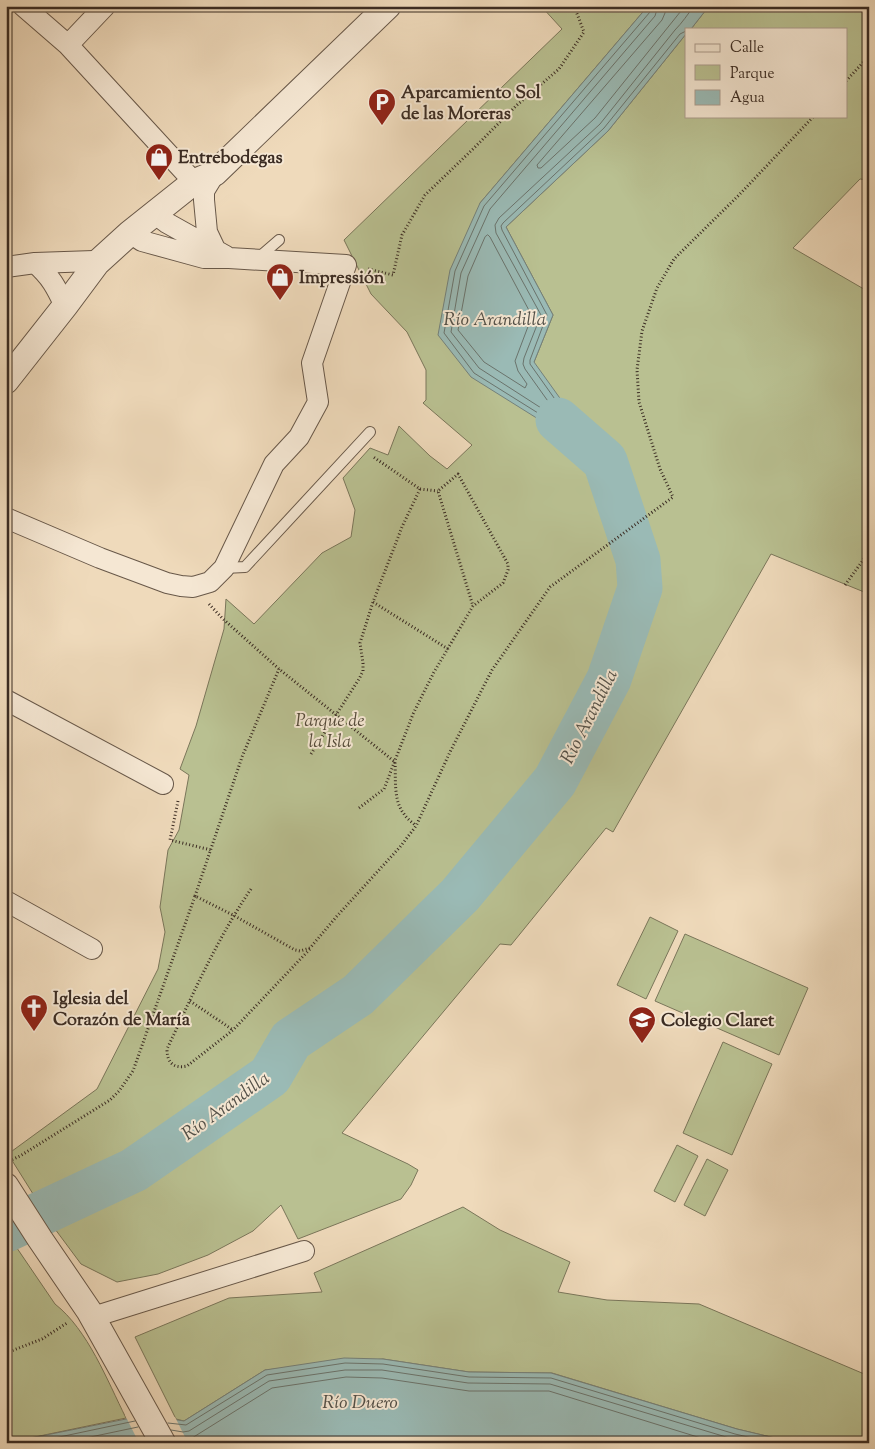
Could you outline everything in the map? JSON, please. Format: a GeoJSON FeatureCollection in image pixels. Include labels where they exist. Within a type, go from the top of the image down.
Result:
{"type":"FeatureCollection","features":[{"type":"Feature","properties":{"kind":"street"},"geometry":{"type":"LineString","coordinates":[[23,6],[68,45],[204,178],[207,232],[223,254]]}},
{"type":"Feature","properties":{"kind":"street"},"geometry":{"type":"LineString","coordinates":[[68,45],[105,6]]}},
{"type":"Feature","properties":{"kind":"street"},"geometry":{"type":"LineString","coordinates":[[6,381],[97,263],[130,233],[204,178],[388,6]]}},
{"type":"Feature","properties":{"kind":"street"},"geometry":{"type":"LineString","coordinates":[[6,518],[100,558],[167,583],[193,587],[210,582],[224,568],[274,464],[299,437],[318,402],[312,363],[346,265],[256,260],[223,254],[166,223],[155,214]]}},
{"type":"Feature","properties":{"kind":"street"},"geometry":{"type":"LineString","coordinates":[[130,233],[142,242],[204,258],[223,254]]}},
{"type":"Feature","properties":{"kind":"street"},"geometry":{"type":"LineString","coordinates":[[6,267],[35,263],[94,261],[97,263]]}},
{"type":"Feature","properties":{"kind":"street"},"geometry":{"type":"LineString","coordinates":[[35,263],[56,286],[65,306]]}},
{"type":"Feature","properties":{"kind":"street"},"geometry":{"type":"LineString","coordinates":[[6,700],[163,784]]}},
{"type":"Feature","properties":{"kind":"street"},"geometry":{"type":"LineString","coordinates":[[6,901],[92,949]]}},
{"type":"Feature","properties":{"kind":"street"},"geometry":{"type":"LineString","coordinates":[[6,1186],[91,1314],[164,1443]]}},
{"type":"Feature","properties":{"kind":"street"},"geometry":{"type":"LineString","coordinates":[[91,1314],[304,1251]]}},
{"type":"Feature","properties":{"kind":"lane"},"geometry":{"type":"LineString","coordinates":[[256,260],[278,240]]}},
{"type":"Feature","properties":{"kind":"lane"},"geometry":{"type":"LineString","coordinates":[[224,568],[246,567],[370,432]]}},
{"type":"Feature","properties":{"kind":"path"},"geometry":{"type":"LineString","coordinates":[[393,275],[402,236],[425,195],[517,105],[559,69],[584,32],[574,6]]}},
{"type":"Feature","properties":{"kind":"path"},"geometry":{"type":"LineString","coordinates":[[848,79],[869,56]]}},
{"type":"Feature","properties":{"kind":"path"},"geometry":{"type":"LineString","coordinates":[[251,889],[233,915],[210,958],[167,1049],[168,1060],[171,1065],[187,1066],[233,1030],[310,948],[400,847],[416,826],[454,744],[492,670],[550,586],[673,497],[660,469],[639,402],[637,370],[642,331],[657,288],[674,259],[739,195],[812,118]]}},
{"type":"Feature","properties":{"kind":"path"},"geometry":{"type":"LineString","coordinates":[[356,446],[420,489],[438,491],[458,474],[508,564],[508,570],[503,583],[473,606],[434,672],[413,714],[384,789],[359,808]]}},
{"type":"Feature","properties":{"kind":"path"},"geometry":{"type":"LineString","coordinates":[[310,754],[363,671],[363,656],[360,643],[373,602],[402,527],[420,489]]}},
{"type":"Feature","properties":{"kind":"path"},"geometry":{"type":"LineString","coordinates":[[438,491],[473,606]]}},
{"type":"Feature","properties":{"kind":"path"},"geometry":{"type":"LineString","coordinates":[[845,585],[869,552]]}},
{"type":"Feature","properties":{"kind":"path"},"geometry":{"type":"LineString","coordinates":[[373,602],[448,649]]}},
{"type":"Feature","properties":{"kind":"path"},"geometry":{"type":"LineString","coordinates":[[222,618],[279,669],[394,762],[397,797],[400,806],[404,814],[416,826]]}},
{"type":"Feature","properties":{"kind":"path"},"geometry":{"type":"LineString","coordinates":[[6,1163],[110,1100],[134,1071],[242,758],[279,669]]}},
{"type":"Feature","properties":{"kind":"path"},"geometry":{"type":"LineString","coordinates":[[179,796],[170,840],[211,850]]}},
{"type":"Feature","properties":{"kind":"path"},"geometry":{"type":"LineString","coordinates":[[195,896],[295,950],[300,951],[310,948]]}},
{"type":"Feature","properties":{"kind":"path"},"geometry":{"type":"LineString","coordinates":[[190,1001],[233,1030]]}},
{"type":"Feature","properties":{"kind":"path"},"geometry":{"type":"LineString","coordinates":[[6,1353],[42,1339],[91,1314]]}},
{"type":"Feature","properties":{"kind":"green space","name":"Parque de la Isla"},"geometry":{"type":"Polygon","coordinates":[[[541,6],[648,6],[480,203],[534,362],[553,315],[506,227],[608,131],[685,35],[685,118],[848,118],[848,28],[692,28],[709,6],[869,6],[869,180],[860,179],[793,248],[869,292],[869,594],[771,554],[613,832],[606,828],[511,945],[500,944],[342,1133],[418,1170],[411,1185],[401,1199],[298,1239],[281,1205],[253,1231],[208,1255],[158,1274],[117,1282],[81,1264],[55,1229],[8,1154],[97,1089],[158,969],[165,932],[160,907],[168,850],[179,830],[189,775],[180,769],[196,726],[224,629],[226,599],[254,624],[322,553],[351,537],[355,510],[343,478],[370,448],[388,455],[399,426],[430,456],[447,469],[472,445],[423,403],[426,400],[426,370],[407,332],[371,294],[344,240],[562,29],[541,6]]]}},
{"type":"Feature","properties":{"kind":"green space"},"geometry":{"type":"Polygon","coordinates":[[[650,917],[678,931],[646,999],[617,985],[650,917]]]}},
{"type":"Feature","properties":{"kind":"green space"},"geometry":{"type":"Polygon","coordinates":[[[685,934],[808,988],[779,1055],[655,1001],[685,934]]]}},
{"type":"Feature","properties":{"kind":"green space"},"geometry":{"type":"Polygon","coordinates":[[[723,1042],[772,1064],[732,1155],[683,1133],[723,1042]]]}},
{"type":"Feature","properties":{"kind":"green space"},"geometry":{"type":"Polygon","coordinates":[[[677,1145],[698,1156],[675,1202],[654,1191],[677,1145]]]}},
{"type":"Feature","properties":{"kind":"green space"},"geometry":{"type":"Polygon","coordinates":[[[707,1159],[728,1170],[705,1216],[684,1205],[707,1159]]]}},
{"type":"Feature","properties":{"kind":"green space"},"geometry":{"type":"Polygon","coordinates":[[[463,1207],[500,1230],[570,1262],[558,1292],[607,1300],[699,1304],[869,1376],[869,1443],[796,1443],[737,1429],[552,1373],[469,1372],[383,1359],[265,1370],[184,1421],[176,1419],[135,1337],[229,1298],[322,1292],[314,1273],[463,1207]]]}},
{"type":"Feature","properties":{"kind":"green space"},"geometry":{"type":"Polygon","coordinates":[[[6,1232],[55,1304],[67,1315],[87,1341],[126,1418],[6,1443],[6,1232]]]}},
{"type":"Feature","properties":{"kind":"water","name":"Río Arandilla"},"geometry":{"type":"Polygon","coordinates":[[[648,6],[709,6],[692,28],[685,28],[685,35],[608,131],[506,227],[553,315],[534,362],[605,461],[613,487],[551,427],[471,377],[438,335],[450,270],[480,203],[648,6]]]}},
{"type":"Feature","properties":{"kind":"water","name":"Río Duero"},"geometry":{"type":"Polygon","coordinates":[[[344,1358],[383,1359],[469,1372],[551,1373],[737,1429],[796,1443],[6,1443],[146,1415],[184,1421],[265,1370],[344,1358]]]}},
{"type":"Feature","properties":{"kind":"pier"},"geometry":{"type":"Polygon","coordinates":[[[146,1412],[175,1417],[188,1443],[139,1443],[125,1415],[146,1412]]]}},
{"type":"Feature","properties":{"kind":"waterway","name":"Río Arandilla"},"geometry":{"type":"LineString","coordinates":[[6,1230],[134,1170],[270,1076],[291,1040],[358,995],[460,895],[555,781],[609,679],[640,588],[638,560],[605,461],[558,420]]}},
{"type":"Feature","properties":{"kind":"place","name":"Aparcamiento Sol de las Moreras"},"geometry":{"type":"Point","coordinates":[382,126]}},
{"type":"Feature","properties":{"kind":"place","name":"Entrebodegas"},"geometry":{"type":"Point","coordinates":[159,181]}},
{"type":"Feature","properties":{"kind":"place","name":"Impressión"},"geometry":{"type":"Point","coordinates":[280,301]}},
{"type":"Feature","properties":{"kind":"place","name":"Iglesia del Corazón de María"},"geometry":{"type":"Point","coordinates":[34,1032]}},
{"type":"Feature","properties":{"kind":"place","name":"Colegio Claret"},"geometry":{"type":"Point","coordinates":[642,1044]}}]}
